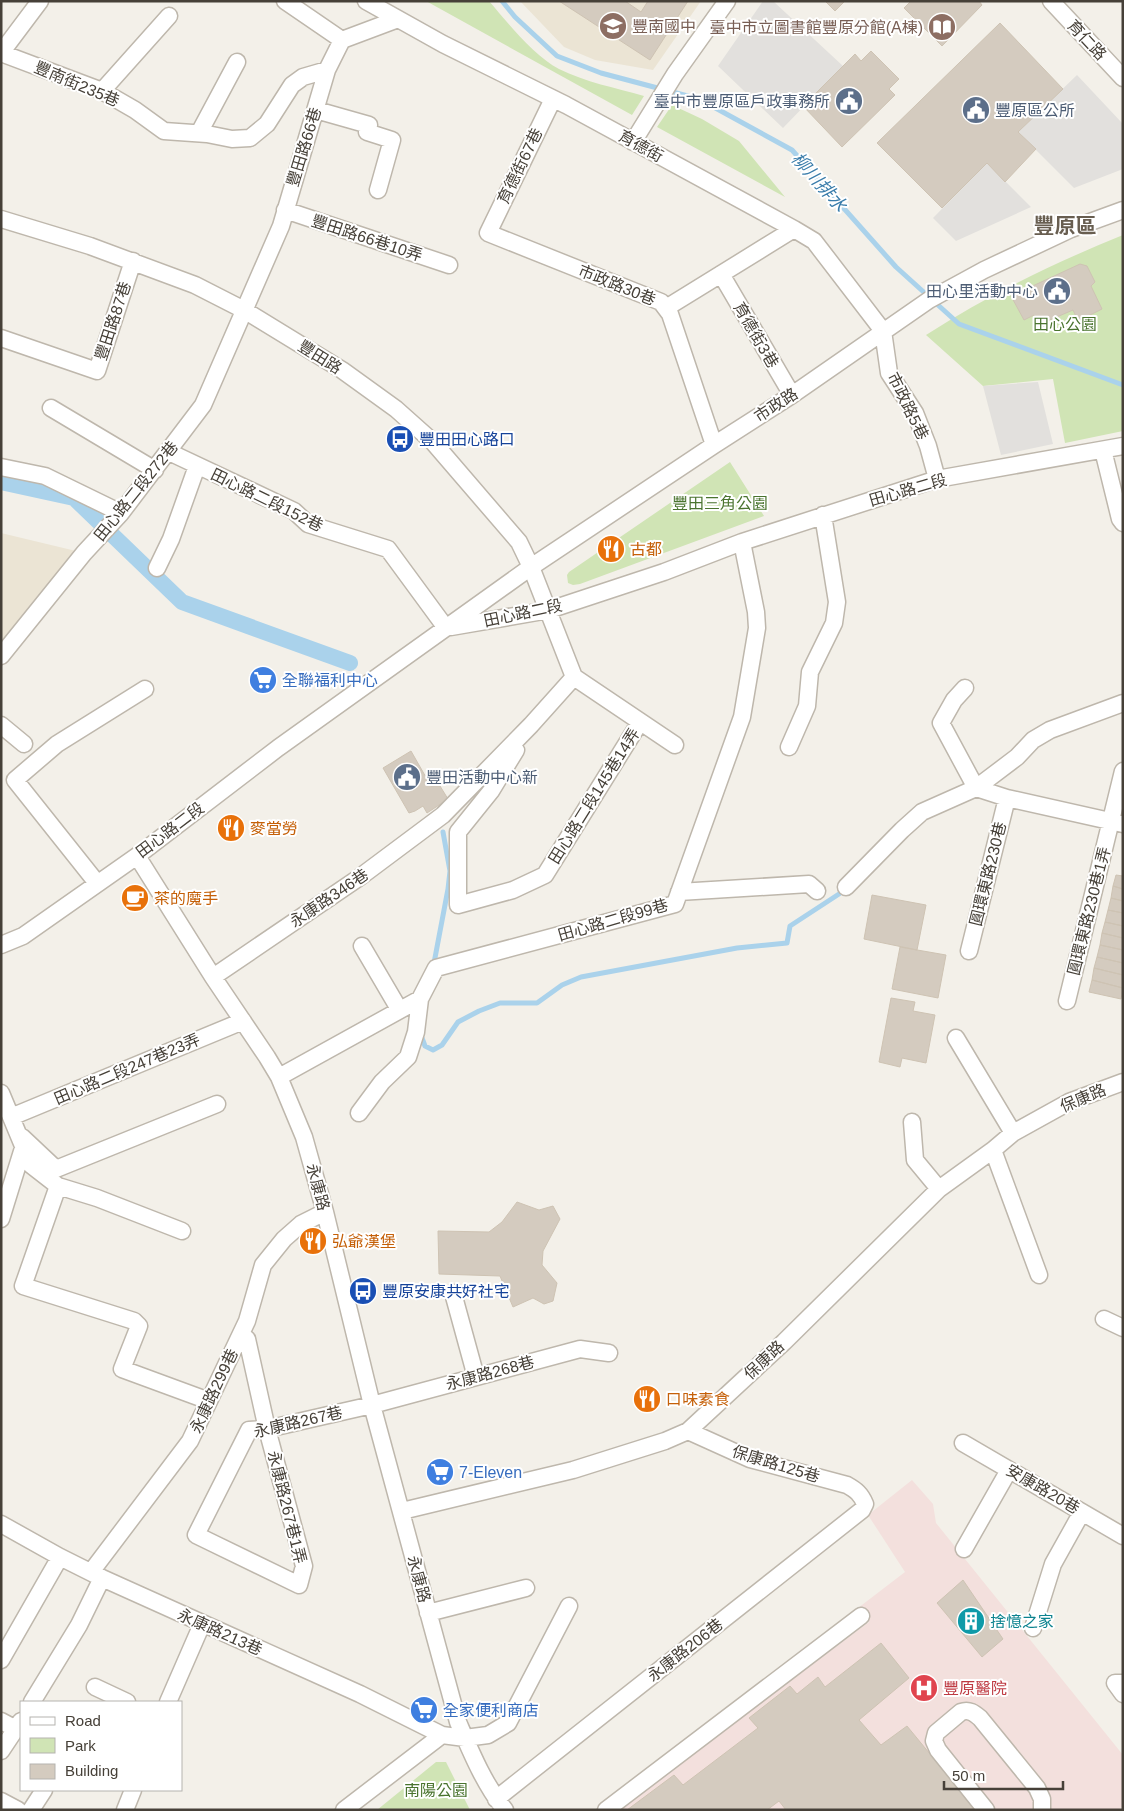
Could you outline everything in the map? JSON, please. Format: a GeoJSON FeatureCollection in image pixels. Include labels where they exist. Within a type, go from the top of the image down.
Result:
{"type":"FeatureCollection","features":[{"type":"Feature","properties":{"kind":"street"},"geometry":{"type":"LineString","coordinates":[[1,53],[40,1]]}},
{"type":"Feature","properties":{"kind":"street"},"geometry":{"type":"LineString","coordinates":[[285,1],[342,40],[398,19]]}},
{"type":"Feature","properties":{"kind":"street","name":"育德街"},"geometry":{"type":"LineString","coordinates":[[366,1],[633,142],[814,241],[884,331]]}},
{"type":"Feature","properties":{"kind":"street"},"geometry":{"type":"LineString","coordinates":[[633,142],[676,74],[727,1]]}},
{"type":"Feature","properties":{"kind":"street","name":"育仁路"},"geometry":{"type":"LineString","coordinates":[[1051,1],[1123,78]]}},
{"type":"Feature","properties":{"kind":"street"},"geometry":{"type":"LineString","coordinates":[[102,91],[169,16]]}},
{"type":"Feature","properties":{"kind":"street","name":"豐田路66巷"},"geometry":{"type":"LineString","coordinates":[[244,310],[281,226],[327,70],[342,40]]}},
{"type":"Feature","properties":{"kind":"street","name":"豐南街235巷"},"geometry":{"type":"LineString","coordinates":[[1,53],[102,91],[135,110],[164,131],[199,133],[232,139],[250,138],[267,124],[292,85],[303,77],[327,70]]}},
{"type":"Feature","properties":{"kind":"street"},"geometry":{"type":"LineString","coordinates":[[199,133],[237,62]]}},
{"type":"Feature","properties":{"kind":"street","name":"育德街67巷"},"geometry":{"type":"LineString","coordinates":[[488,233],[553,100]]}},
{"type":"Feature","properties":{"kind":"street"},"geometry":{"type":"LineString","coordinates":[[316,110],[369,125],[367,132],[392,140],[378,190]]}},
{"type":"Feature","properties":{"kind":"street","name":"豐田路66巷10弄"},"geometry":{"type":"LineString","coordinates":[[285,210],[449,265]]}},
{"type":"Feature","properties":{"kind":"street","name":"市政路"},"geometry":{"type":"LineString","coordinates":[[446,628],[531,567],[714,444],[792,395],[929,300],[1071,229],[1123,210]]}},
{"type":"Feature","properties":{"kind":"street","name":"豐田路"},"geometry":{"type":"LineString","coordinates":[[1,219],[133,261],[195,285],[244,310],[342,370],[396,409],[433,442],[513,533],[531,567],[574,677]]}},
{"type":"Feature","properties":{"kind":"street"},"geometry":{"type":"LineString","coordinates":[[666,308],[794,229]]}},
{"type":"Feature","properties":{"kind":"street","name":"市政路30巷"},"geometry":{"type":"LineString","coordinates":[[488,233],[661,302],[670,314],[714,444]]}},
{"type":"Feature","properties":{"kind":"street","name":"豐田路87巷"},"geometry":{"type":"LineString","coordinates":[[1,338],[97,371],[133,261]]}},
{"type":"Feature","properties":{"kind":"street","name":"育德街3巷"},"geometry":{"type":"LineString","coordinates":[[721,274],[792,395]]}},
{"type":"Feature","properties":{"kind":"street","name":"田心路二段272巷"},"geometry":{"type":"LineString","coordinates":[[1,656],[84,553],[155,470],[203,405],[244,310]]}},
{"type":"Feature","properties":{"kind":"street","name":"市政路5巷"},"geometry":{"type":"LineString","coordinates":[[884,331],[889,373],[915,413],[928,446],[937,479]]}},
{"type":"Feature","properties":{"kind":"street"},"geometry":{"type":"LineString","coordinates":[[51,408],[155,470]]}},
{"type":"Feature","properties":{"kind":"street","name":"田心路二段"},"geometry":{"type":"LineString","coordinates":[[1,945],[23,936],[137,856],[278,748],[446,628],[549,610],[664,572],[742,542],[937,479],[1123,446]]}},
{"type":"Feature","properties":{"kind":"street"},"geometry":{"type":"LineString","coordinates":[[1103,450],[1120,519],[1123,523]]}},
{"type":"Feature","properties":{"kind":"street","name":"田心路二段152巷"},"geometry":{"type":"LineString","coordinates":[[169,452],[294,511],[308,524],[388,549],[446,628]]}},
{"type":"Feature","properties":{"kind":"street"},"geometry":{"type":"LineString","coordinates":[[157,568],[171,540],[197,466]]}},
{"type":"Feature","properties":{"kind":"street"},"geometry":{"type":"LineString","coordinates":[[1,467],[45,476],[121,512]]}},
{"type":"Feature","properties":{"kind":"street"},"geometry":{"type":"LineString","coordinates":[[789,747],[807,706],[810,672],[834,623],[837,602],[823,516]]}},
{"type":"Feature","properties":{"kind":"street","name":"田心路二段99巷"},"geometry":{"type":"LineString","coordinates":[[420,999],[436,968],[675,904],[742,717],[757,628],[756,612],[742,542]]}},
{"type":"Feature","properties":{"kind":"street"},"geometry":{"type":"LineString","coordinates":[[531,725],[574,677],[676,745]]}},
{"type":"Feature","properties":{"kind":"street"},"geometry":{"type":"LineString","coordinates":[[965,688],[954,700],[941,723],[976,788],[1007,798],[1117,823]]}},
{"type":"Feature","properties":{"kind":"street"},"geometry":{"type":"LineString","coordinates":[[98,883],[15,780],[57,744],[144,689]]}},
{"type":"Feature","properties":{"kind":"street"},"geometry":{"type":"LineString","coordinates":[[846,887],[922,812],[976,788],[1017,757],[1033,740],[1050,730],[1123,703]]}},
{"type":"Feature","properties":{"kind":"street","name":"田心路二段145巷14弄"},"geometry":{"type":"LineString","coordinates":[[531,725],[491,791],[458,832],[458,905],[513,890],[545,875],[640,722]]}},
{"type":"Feature","properties":{"kind":"street"},"geometry":{"type":"LineString","coordinates":[[1,725],[24,744]]}},
{"type":"Feature","properties":{"kind":"street","name":"永康路346巷"},"geometry":{"type":"LineString","coordinates":[[213,977],[360,877],[443,815],[531,725]]}},
{"type":"Feature","properties":{"kind":"street","name":"圓環東路230巷1弄"},"geometry":{"type":"LineString","coordinates":[[1067,1001],[1117,823],[1123,772]]}},
{"type":"Feature","properties":{"kind":"street","name":"圓環東路230巷"},"geometry":{"type":"LineString","coordinates":[[969,951],[1007,798]]}},
{"type":"Feature","properties":{"kind":"street","name":"永康路"},"geometry":{"type":"LineString","coordinates":[[137,856],[279,1077],[304,1137],[325,1212],[372,1406],[458,1722],[464,1738],[500,1804]]}},
{"type":"Feature","properties":{"kind":"street"},"geometry":{"type":"LineString","coordinates":[[679,892],[809,884],[817,891]]}},
{"type":"Feature","properties":{"kind":"street"},"geometry":{"type":"LineString","coordinates":[[362,946],[399,1009]]}},
{"type":"Feature","properties":{"kind":"street"},"geometry":{"type":"LineString","coordinates":[[279,1077],[420,999]]}},
{"type":"Feature","properties":{"kind":"street"},"geometry":{"type":"LineString","coordinates":[[359,1113],[382,1082],[408,1057],[416,1032],[420,999]]}},
{"type":"Feature","properties":{"kind":"street","name":"田心路二段247巷23弄"},"geometry":{"type":"LineString","coordinates":[[14,1124],[243,1021]]}},
{"type":"Feature","properties":{"kind":"street"},"geometry":{"type":"LineString","coordinates":[[956,1038],[1013,1134]]}},
{"type":"Feature","properties":{"kind":"street","name":"保康路"},"geometry":{"type":"LineString","coordinates":[[402,1511],[573,1470],[665,1441],[688,1431],[784,1342],[939,1189],[994,1150],[1013,1134],[1069,1102],[1123,1082]]}},
{"type":"Feature","properties":{"kind":"street"},"geometry":{"type":"LineString","coordinates":[[1,1094],[31,1165],[58,1186],[97,1198],[182,1231]]}},
{"type":"Feature","properties":{"kind":"street"},"geometry":{"type":"LineString","coordinates":[[14,1124],[56,1169],[217,1104]]}},
{"type":"Feature","properties":{"kind":"street"},"geometry":{"type":"LineString","coordinates":[[912,1122],[915,1160],[939,1189]]}},
{"type":"Feature","properties":{"kind":"street"},"geometry":{"type":"LineString","coordinates":[[1,1219],[23,1148]]}},
{"type":"Feature","properties":{"kind":"street"},"geometry":{"type":"LineString","coordinates":[[994,1150],[1039,1276]]}},
{"type":"Feature","properties":{"kind":"street"},"geometry":{"type":"LineString","coordinates":[[58,1186],[23,1286],[134,1321],[139,1326],[122,1369],[209,1401]]}},
{"type":"Feature","properties":{"kind":"street","name":"永康路299巷"},"geometry":{"type":"LineString","coordinates":[[33,1701],[79,1624],[97,1575],[190,1441],[247,1321],[264,1265],[284,1239],[301,1224],[325,1212]]}},
{"type":"Feature","properties":{"kind":"street"},"geometry":{"type":"LineString","coordinates":[[453,1292],[476,1377]]}},
{"type":"Feature","properties":{"kind":"street"},"geometry":{"type":"LineString","coordinates":[[1104,1319],[1123,1328]]}},
{"type":"Feature","properties":{"kind":"street","name":"永康路267巷1弄"},"geometry":{"type":"LineString","coordinates":[[247,1339],[267,1429],[304,1566],[299,1585]]}},
{"type":"Feature","properties":{"kind":"street","name":"永康路268巷"},"geometry":{"type":"LineString","coordinates":[[372,1406],[580,1349],[609,1353]]}},
{"type":"Feature","properties":{"kind":"street","name":"永康路267巷"},"geometry":{"type":"LineString","coordinates":[[299,1585],[196,1535],[249,1430],[267,1429],[372,1406]]}},
{"type":"Feature","properties":{"kind":"street","name":"保康路125巷"},"geometry":{"type":"LineString","coordinates":[[688,1431],[750,1459],[848,1485],[862,1497]]}},
{"type":"Feature","properties":{"kind":"street","name":"安康路20巷"},"geometry":{"type":"LineString","coordinates":[[963,1443],[1123,1536]]}},
{"type":"Feature","properties":{"kind":"street"},"geometry":{"type":"LineString","coordinates":[[964,1549],[1008,1470]]}},
{"type":"Feature","properties":{"kind":"street","name":"永康路206巷"},"geometry":{"type":"LineString","coordinates":[[500,1804],[862,1510],[865,1504],[862,1497]]}},
{"type":"Feature","properties":{"kind":"street"},"geometry":{"type":"LineString","coordinates":[[1033,1628],[1053,1564],[1082,1512]]}},
{"type":"Feature","properties":{"kind":"street","name":"永康路213巷"},"geometry":{"type":"LineString","coordinates":[[1,1524],[97,1575],[360,1694],[442,1735],[464,1738]]}},
{"type":"Feature","properties":{"kind":"street"},"geometry":{"type":"LineString","coordinates":[[1,1660],[60,1557]]}},
{"type":"Feature","properties":{"kind":"street","name":"永康路"},"geometry":{"type":"LineString","coordinates":[[428,1613],[526,1588]]}},
{"type":"Feature","properties":{"kind":"street"},"geometry":{"type":"LineString","coordinates":[[464,1738],[488,1735],[508,1724],[569,1606]]}},
{"type":"Feature","properties":{"kind":"street"},"geometry":{"type":"LineString","coordinates":[[606,1810],[861,1616]]}},
{"type":"Feature","properties":{"kind":"street"},"geometry":{"type":"LineString","coordinates":[[168,1701],[202,1624]]}},
{"type":"Feature","properties":{"kind":"street"},"geometry":{"type":"LineString","coordinates":[[1123,1683],[1115,1683],[1123,1694]]}},
{"type":"Feature","properties":{"kind":"street"},"geometry":{"type":"LineString","coordinates":[[95,1687],[125,1701]]}},
{"type":"Feature","properties":{"kind":"street"},"geometry":{"type":"LineString","coordinates":[[986,1810],[938,1750],[934,1741],[936,1733],[965,1710],[972,1712],[980,1718],[1034,1784],[1042,1799],[1042,1810]]}},
{"type":"Feature","properties":{"kind":"street"},"geometry":{"type":"LineString","coordinates":[[1,1721],[19,1725],[1,1752]]}},
{"type":"Feature","properties":{"kind":"street"},"geometry":{"type":"LineString","coordinates":[[344,1810],[442,1735]]}},
{"type":"Feature","properties":{"kind":"street"},"geometry":{"type":"LineString","coordinates":[[31,1810],[43,1791]]}},
{"type":"Feature","properties":{"kind":"street"},"geometry":{"type":"LineString","coordinates":[[124,1810],[132,1791]]}},
{"type":"Feature","properties":{"kind":"street"},"geometry":{"type":"LineString","coordinates":[[1,1801],[18,1810]]}},
{"type":"Feature","properties":{"kind":"shaded area","name":"豐南國中"},"geometry":{"type":"Polygon","coordinates":[[[520,1],[701,1],[653,70],[595,60],[564,47],[520,1]]]}},
{"type":"Feature","properties":{"kind":"shaded area"},"geometry":{"type":"Polygon","coordinates":[[[763,1],[773,1],[843,66],[783,128],[718,66],[763,1]]]}},
{"type":"Feature","properties":{"kind":"shaded area"},"geometry":{"type":"Polygon","coordinates":[[[1077,75],[1123,124],[1123,169],[1074,188],[1018,132],[1077,75]]]}},
{"type":"Feature","properties":{"kind":"shaded area"},"geometry":{"type":"Polygon","coordinates":[[[987,163],[1031,207],[956,241],[933,218],[987,163]]]}},
{"type":"Feature","properties":{"kind":"shaded area"},"geometry":{"type":"Polygon","coordinates":[[[1038,382],[1053,444],[1001,455],[983,386],[1038,382]]]}},
{"type":"Feature","properties":{"kind":"shaded area"},"geometry":{"type":"Polygon","coordinates":[[[1,533],[76,551],[1,644],[1,533]]]}},
{"type":"Feature","properties":{"kind":"shaded area","name":"豐原醫院"},"geometry":{"type":"Polygon","coordinates":[[[912,1480],[933,1504],[936,1523],[1123,1755],[1123,1806],[1118,1810],[617,1810],[869,1622],[858,1608],[905,1572],[868,1515],[912,1480]]]}},
{"type":"Feature","properties":{"kind":"green space"},"geometry":{"type":"Polygon","coordinates":[[[426,1],[489,1],[540,56],[559,69],[590,81],[644,96],[632,115],[426,1]]]}},
{"type":"Feature","properties":{"kind":"green space"},"geometry":{"type":"Polygon","coordinates":[[[672,105],[702,119],[739,141],[785,197],[657,127],[672,105]]]}},
{"type":"Feature","properties":{"kind":"green space","name":"田心公園"},"geometry":{"type":"Polygon","coordinates":[[[1123,235],[1123,431],[1065,443],[1053,379],[983,386],[926,335],[973,306],[1022,280],[1123,235]]]}},
{"type":"Feature","properties":{"kind":"green space","name":"豐田三角公園"},"geometry":{"type":"Polygon","coordinates":[[[730,462],[764,516],[580,584],[573,585],[568,583],[567,575],[569,572],[730,462]]]}},
{"type":"Feature","properties":{"kind":"green space","name":"南陽公園"},"geometry":{"type":"Polygon","coordinates":[[[436,1762],[446,1762],[470,1810],[377,1810],[436,1762]]]}},
{"type":"Feature","properties":{"kind":"building"},"geometry":{"type":"Polygon","coordinates":[[[559,1],[625,1],[641,12],[648,1],[688,1],[650,60],[559,1]]]}},
{"type":"Feature","properties":{"kind":"building"},"geometry":{"type":"Polygon","coordinates":[[[825,1],[845,1],[835,11],[825,1]]]}},
{"type":"Feature","properties":{"kind":"building","name":"臺中市立圖書館豐原分館(A棟)"},"geometry":{"type":"Polygon","coordinates":[[[911,1],[979,1],[982,5],[942,46],[904,8],[911,1]]]}},
{"type":"Feature","properties":{"kind":"building","name":"豐原區公所"},"geometry":{"type":"Polygon","coordinates":[[[1000,23],[1063,89],[1018,132],[1036,149],[1005,182],[987,163],[942,208],[877,143],[1000,23]]]}},
{"type":"Feature","properties":{"kind":"building","name":"臺中市豐原區戶政事務所"},"geometry":{"type":"Polygon","coordinates":[[[871,51],[899,79],[889,89],[895,95],[842,147],[803,106],[855,54],[861,61],[871,51]]]}},
{"type":"Feature","properties":{"kind":"building","name":"田心里活動中心"},"geometry":{"type":"Polygon","coordinates":[[[1080,264],[1087,266],[1095,282],[1091,286],[1102,309],[1078,321],[1073,310],[1038,325],[1034,315],[1024,320],[1011,296],[1080,264]]]}},
{"type":"Feature","properties":{"kind":"building","name":"豐田活動中心新"},"geometry":{"type":"Polygon","coordinates":[[[411,751],[431,786],[440,786],[448,799],[427,813],[423,806],[409,813],[383,768],[411,751]]]}},
{"type":"Feature","properties":{"kind":"building"},"geometry":{"type":"Polygon","coordinates":[[[1116,875],[1123,876],[1123,889],[1113,886],[1116,875]]]}},
{"type":"Feature","properties":{"kind":"building"},"geometry":{"type":"Polygon","coordinates":[[[1113,886],[1123,889],[1123,901],[1111,898],[1113,886]]]}},
{"type":"Feature","properties":{"kind":"building"},"geometry":{"type":"Polygon","coordinates":[[[872,895],[926,905],[917,950],[864,939],[872,895]]]}},
{"type":"Feature","properties":{"kind":"building"},"geometry":{"type":"Polygon","coordinates":[[[1111,898],[1123,901],[1123,913],[1108,910],[1111,898]]]}},
{"type":"Feature","properties":{"kind":"building"},"geometry":{"type":"Polygon","coordinates":[[[1108,910],[1123,913],[1123,926],[1105,922],[1108,910]]]}},
{"type":"Feature","properties":{"kind":"building"},"geometry":{"type":"Polygon","coordinates":[[[1105,922],[1123,926],[1123,938],[1102,933],[1105,922]]]}},
{"type":"Feature","properties":{"kind":"building"},"geometry":{"type":"Polygon","coordinates":[[[1102,933],[1123,938],[1123,950],[1100,945],[1102,933]]]}},
{"type":"Feature","properties":{"kind":"building"},"geometry":{"type":"Polygon","coordinates":[[[1100,945],[1123,950],[1123,963],[1097,957],[1100,945]]]}},
{"type":"Feature","properties":{"kind":"building"},"geometry":{"type":"Polygon","coordinates":[[[900,947],[946,955],[938,998],[892,989],[900,947]]]}},
{"type":"Feature","properties":{"kind":"building"},"geometry":{"type":"Polygon","coordinates":[[[1097,957],[1123,963],[1123,975],[1094,968],[1097,957]]]}},
{"type":"Feature","properties":{"kind":"building"},"geometry":{"type":"Polygon","coordinates":[[[1094,968],[1123,975],[1123,988],[1092,980],[1094,968]]]}},
{"type":"Feature","properties":{"kind":"building"},"geometry":{"type":"Polygon","coordinates":[[[1092,980],[1123,988],[1121,999],[1089,992],[1092,980]]]}},
{"type":"Feature","properties":{"kind":"building"},"geometry":{"type":"Polygon","coordinates":[[[891,998],[915,1002],[913,1011],[935,1015],[926,1063],[902,1058],[900,1067],[879,1062],[891,998]]]}},
{"type":"Feature","properties":{"kind":"building"},"geometry":{"type":"Polygon","coordinates":[[[517,1202],[539,1210],[553,1206],[560,1219],[543,1251],[542,1265],[557,1283],[553,1301],[544,1304],[533,1298],[513,1307],[500,1276],[439,1274],[438,1231],[489,1232],[502,1222],[517,1202]]]}},
{"type":"Feature","properties":{"kind":"building","name":"捨憶之家"},"geometry":{"type":"Polygon","coordinates":[[[963,1580],[1003,1639],[982,1657],[937,1603],[963,1580]]]}},
{"type":"Feature","properties":{"kind":"building"},"geometry":{"type":"Polygon","coordinates":[[[881,1643],[909,1678],[859,1720],[881,1745],[907,1726],[976,1810],[786,1810],[779,1801],[767,1810],[627,1810],[674,1775],[683,1785],[758,1728],[749,1718],[790,1686],[797,1694],[818,1677],[825,1687],[881,1643]]]}},
{"type":"Feature","properties":{"kind":"waterway","name":"柳川排水"},"geometry":{"type":"LineString","coordinates":[[502,1],[515,17],[557,56],[601,73],[699,99],[792,150],[896,267],[959,324],[1123,385]]}},
{"type":"Feature","properties":{"kind":"waterway"},"geometry":{"type":"LineString","coordinates":[[1,482],[74,498],[182,602],[350,663]]}},
{"type":"Feature","properties":{"kind":"waterway"},"geometry":{"type":"LineString","coordinates":[[434,963],[450,871],[443,832]]}},
{"type":"Feature","properties":{"kind":"waterway"},"geometry":{"type":"LineString","coordinates":[[422,1038],[425,1046],[433,1050],[442,1045],[458,1022],[479,1011],[500,1003],[537,1003],[562,985],[581,977],[737,948],[787,943],[790,926],[839,894]]}},
{"type":"Feature","properties":{"kind":"place","name":"豐南國中"},"geometry":{"type":"Point","coordinates":[613,26]}},
{"type":"Feature","properties":{"kind":"place","name":"臺中市立圖書館豐原分館(A棟)"},"geometry":{"type":"Point","coordinates":[942,27]}},
{"type":"Feature","properties":{"kind":"place","name":"臺中市豐原區戶政事務所"},"geometry":{"type":"Point","coordinates":[849,101]}},
{"type":"Feature","properties":{"kind":"place","name":"豐原區公所"},"geometry":{"type":"Point","coordinates":[976,110]}},
{"type":"Feature","properties":{"kind":"place","name":"田心里活動中心"},"geometry":{"type":"Point","coordinates":[1057,291]}},
{"type":"Feature","properties":{"kind":"place","name":"豐田田心路口"},"geometry":{"type":"Point","coordinates":[400,439]}},
{"type":"Feature","properties":{"kind":"place","name":"古都"},"geometry":{"type":"Point","coordinates":[611,549]}},
{"type":"Feature","properties":{"kind":"place","name":"全聯福利中心"},"geometry":{"type":"Point","coordinates":[263,680]}},
{"type":"Feature","properties":{"kind":"place","name":"豐田活動中心新"},"geometry":{"type":"Point","coordinates":[407,777]}},
{"type":"Feature","properties":{"kind":"place","name":"麥當勞"},"geometry":{"type":"Point","coordinates":[231,828]}},
{"type":"Feature","properties":{"kind":"place","name":"茶的魔手"},"geometry":{"type":"Point","coordinates":[135,898]}},
{"type":"Feature","properties":{"kind":"place","name":"弘爺漢堡"},"geometry":{"type":"Point","coordinates":[313,1241]}},
{"type":"Feature","properties":{"kind":"place","name":"豐原安康共好社宅"},"geometry":{"type":"Point","coordinates":[363,1291]}},
{"type":"Feature","properties":{"kind":"place","name":"口味素食"},"geometry":{"type":"Point","coordinates":[647,1399]}},
{"type":"Feature","properties":{"kind":"place","name":"7-Eleven"},"geometry":{"type":"Point","coordinates":[440,1472]}},
{"type":"Feature","properties":{"kind":"place","name":"捨憶之家"},"geometry":{"type":"Point","coordinates":[971,1621]}},
{"type":"Feature","properties":{"kind":"place","name":"豐原醫院"},"geometry":{"type":"Point","coordinates":[924,1688]}},
{"type":"Feature","properties":{"kind":"place","name":"全家便利商店"},"geometry":{"type":"Point","coordinates":[424,1710]}},
{"type":"Feature","properties":{"kind":"district","name":"豐原區"},"geometry":{"type":"Point","coordinates":[1065,225]}}]}
